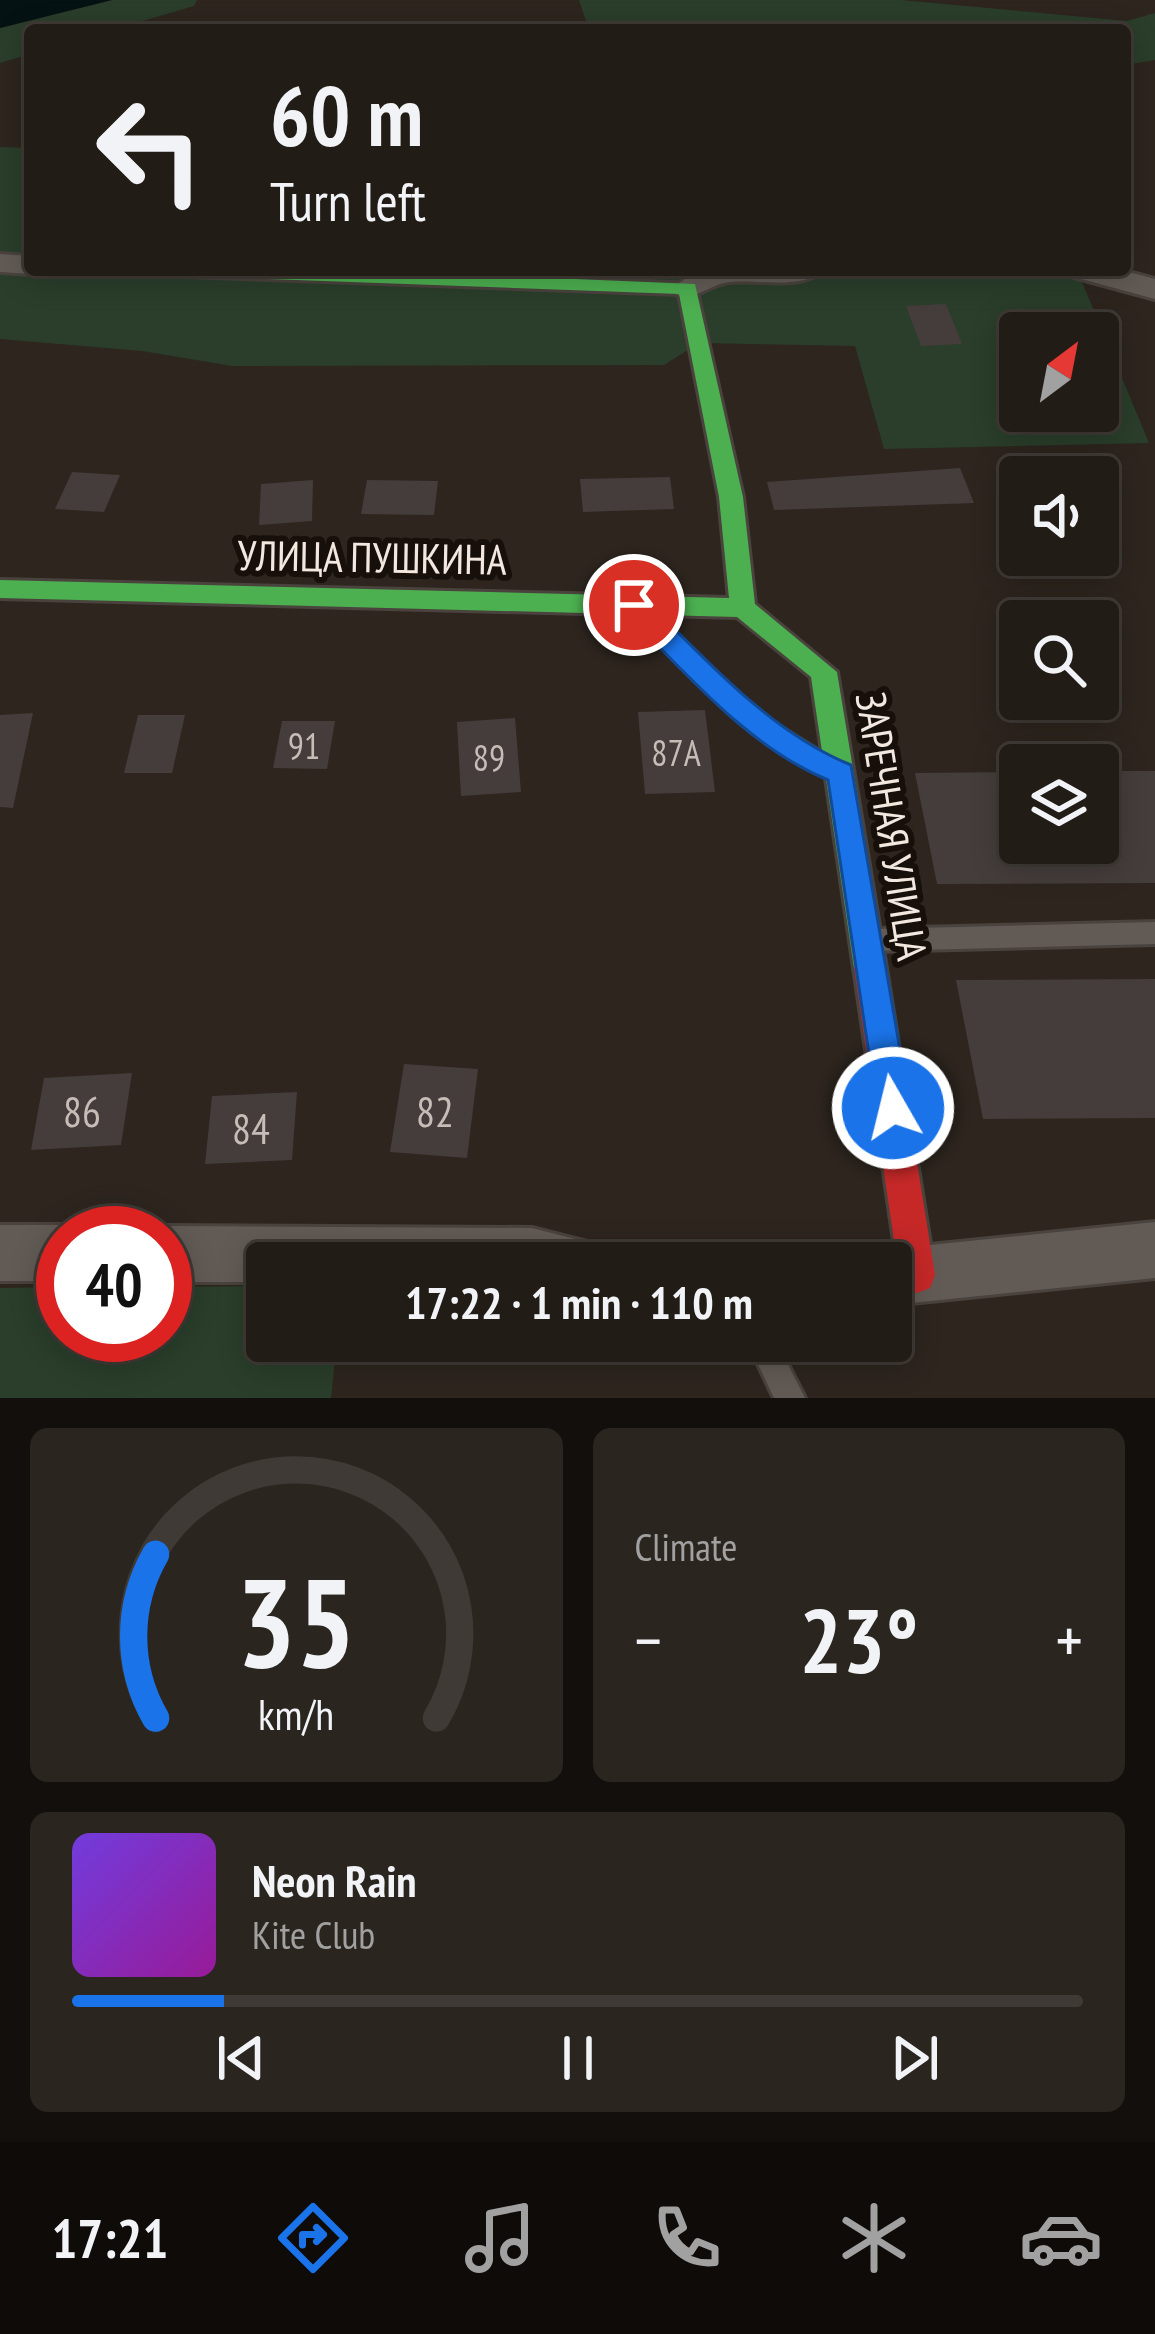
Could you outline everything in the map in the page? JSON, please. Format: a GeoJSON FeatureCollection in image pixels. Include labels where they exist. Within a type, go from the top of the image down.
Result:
{"type":"FeatureCollection","features":[{"type":"Feature","properties":{"kind":"street"},"geometry":{"type":"LineString","coordinates":[[353,276],[688,288],[710,276]]}},
{"type":"Feature","properties":{"kind":"street"},"geometry":{"type":"LineString","coordinates":[[1107,276],[1155,289]]}},
{"type":"Feature","properties":{"kind":"street"},"geometry":{"type":"LineString","coordinates":[[688,288],[731,497],[742,608]]}},
{"type":"Feature","properties":{"kind":"street","name":"УЛИЦА ПУШКИНА"},"geometry":{"type":"LineString","coordinates":[[0,589],[742,608]]}},
{"type":"Feature","properties":{"kind":"street","name":"ЗАРЕЧНАЯ УЛИЦА"},"geometry":{"type":"LineString","coordinates":[[742,608],[824,672],[869,940],[900,1242]]}},
{"type":"Feature","properties":{"kind":"street"},"geometry":{"type":"LineString","coordinates":[[912,1275],[1155,1250]]}},
{"type":"Feature","properties":{"kind":"street"},"geometry":{"type":"LineString","coordinates":[[0,1252],[36,1253]]}},
{"type":"Feature","properties":{"kind":"street"},"geometry":{"type":"LineString","coordinates":[[192,1254],[246,1254]]}},
{"type":"Feature","properties":{"kind":"lane"},"geometry":{"type":"LineString","coordinates":[[634,605],[710,682],[808,759],[841,773]]}},
{"type":"Feature","properties":{"kind":"lane"},"geometry":{"type":"LineString","coordinates":[[869,940],[1155,933]]}},
{"type":"Feature","properties":{"kind":"lane"},"geometry":{"type":"LineString","coordinates":[[772,1362],[790,1398]]}},
{"type":"Feature","properties":{"kind":"green space"},"geometry":{"type":"Polygon","coordinates":[[[112,0],[197,0],[194,6],[132,24],[24,24],[24,56],[0,63],[0,28],[112,0]]]}},
{"type":"Feature","properties":{"kind":"green space"},"geometry":{"type":"Polygon","coordinates":[[[579,0],[901,0],[1127,21],[1155,13],[1155,60],[1131,64],[1131,24],[587,24],[579,0]]]}},
{"type":"Feature","properties":{"kind":"green space"},"geometry":{"type":"Polygon","coordinates":[[[0,147],[24,148],[24,276],[1079,276],[1094,312],[999,312],[999,432],[1119,432],[1119,371],[1149,443],[884,449],[855,346],[699,343],[664,365],[232,366],[142,351],[0,339],[0,147]]]}},
{"type":"Feature","properties":{"kind":"green space"},"geometry":{"type":"Polygon","coordinates":[[[246,1286],[246,1362],[335,1362],[331,1398],[0,1398],[0,1288],[36,1287],[36,1362],[192,1362],[192,1287],[246,1286]]]}},
{"type":"Feature","properties":{"kind":"shaded area"},"geometry":{"type":"Polygon","coordinates":[[[0,0],[112,0],[0,28],[0,0]]]}},
{"type":"Feature","properties":{"kind":"building"},"geometry":{"type":"Polygon","coordinates":[[[946,304],[962,344],[921,346],[906,306],[946,304]]]}},
{"type":"Feature","properties":{"kind":"building"},"geometry":{"type":"Polygon","coordinates":[[[960,468],[974,503],[774,510],[767,482],[960,468]]]}},
{"type":"Feature","properties":{"kind":"building"},"geometry":{"type":"Polygon","coordinates":[[[72,472],[120,475],[104,512],[55,509],[72,472]]]}},
{"type":"Feature","properties":{"kind":"building"},"geometry":{"type":"Polygon","coordinates":[[[670,477],[674,509],[583,512],[580,479],[670,477]]]}},
{"type":"Feature","properties":{"kind":"building"},"geometry":{"type":"Polygon","coordinates":[[[313,480],[312,521],[259,525],[261,484],[313,480]]]}},
{"type":"Feature","properties":{"kind":"building"},"geometry":{"type":"Polygon","coordinates":[[[367,480],[438,481],[434,515],[361,514],[367,480]]]}},
{"type":"Feature","properties":{"kind":"building"},"geometry":{"type":"Polygon","coordinates":[[[705,710],[715,792],[645,794],[638,712],[705,710]]]}},
{"type":"Feature","properties":{"kind":"building"},"geometry":{"type":"Polygon","coordinates":[[[33,713],[13,808],[0,807],[0,715],[33,713]]]}},
{"type":"Feature","properties":{"kind":"building"},"geometry":{"type":"Polygon","coordinates":[[[138,715],[185,715],[172,773],[124,773],[138,715]]]}},
{"type":"Feature","properties":{"kind":"building"},"geometry":{"type":"Polygon","coordinates":[[[515,718],[521,792],[461,796],[457,722],[515,718]]]}},
{"type":"Feature","properties":{"kind":"building"},"geometry":{"type":"Polygon","coordinates":[[[282,721],[335,721],[327,769],[273,768],[282,721]]]}},
{"type":"Feature","properties":{"kind":"building"},"geometry":{"type":"Polygon","coordinates":[[[1119,771],[1155,771],[1155,883],[937,884],[915,773],[999,772],[999,864],[1119,864],[1119,771]]]}},
{"type":"Feature","properties":{"kind":"building"},"geometry":{"type":"Polygon","coordinates":[[[1155,979],[1155,1118],[983,1119],[956,980],[1155,979]]]}},
{"type":"Feature","properties":{"kind":"building"},"geometry":{"type":"Polygon","coordinates":[[[404,1064],[478,1069],[467,1158],[390,1152],[404,1064]]]}},
{"type":"Feature","properties":{"kind":"building"},"geometry":{"type":"Polygon","coordinates":[[[132,1073],[121,1145],[31,1150],[44,1078],[132,1073]]]}},
{"type":"Feature","properties":{"kind":"building"},"geometry":{"type":"Polygon","coordinates":[[[297,1092],[292,1160],[205,1164],[212,1096],[297,1092]]]}},
{"type":"Feature","properties":{"kind":"traffic: fast"},"geometry":{"type":"LineString","coordinates":[[353,276],[688,288],[731,497],[743,608],[824,672],[870,968]]}},
{"type":"Feature","properties":{"kind":"traffic: fast"},"geometry":{"type":"LineString","coordinates":[[0,589],[743,608]]}},
{"type":"Feature","properties":{"kind":"traffic: jam"},"geometry":{"type":"LineString","coordinates":[[870,968],[917,1275]]}},
{"type":"Feature","properties":{"kind":"route"},"geometry":{"type":"LineString","coordinates":[[634,605],[710,682],[808,759],[841,773],[893,1108]]}}]}
